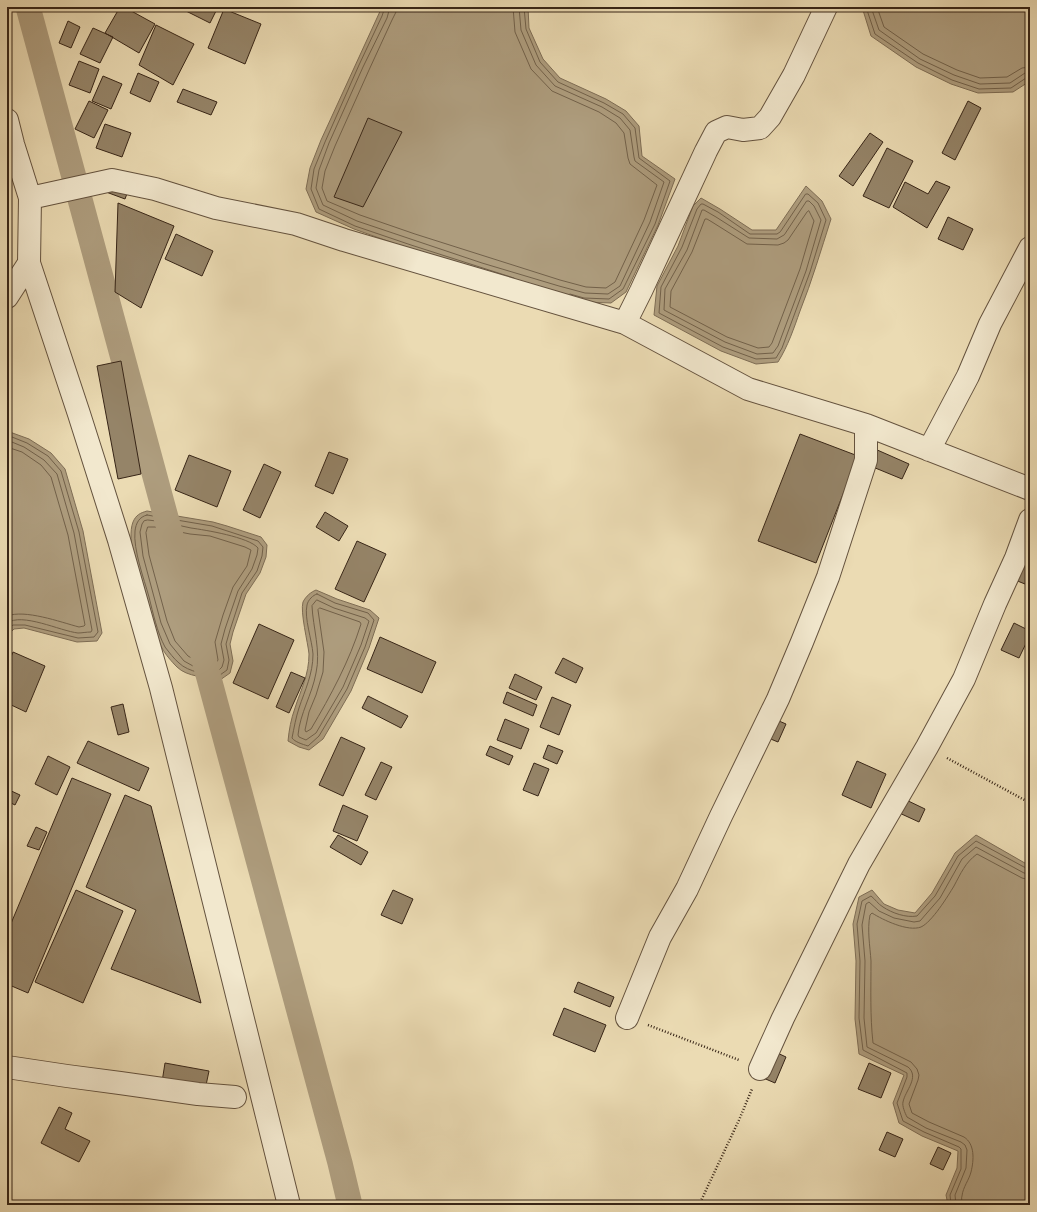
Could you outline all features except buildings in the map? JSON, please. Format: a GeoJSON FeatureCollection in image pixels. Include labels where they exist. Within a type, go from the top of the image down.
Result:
{"type":"FeatureCollection","features":[{"type":"Feature","properties":{"kind":"street"},"geometry":{"type":"LineString","coordinates":[[625,323],[706,150],[716,132],[726,127],[743,130],[760,128],[770,117],[794,75],[826,7]]}},
{"type":"Feature","properties":{"kind":"street"},"geometry":{"type":"LineString","coordinates":[[7,120],[13,144],[38,196],[29,263],[7,297]]}},
{"type":"Feature","properties":{"kind":"street"},"geometry":{"type":"LineString","coordinates":[[38,196],[112,180],[155,189],[216,208],[296,224],[625,323],[748,389],[866,425],[1030,489]]}},
{"type":"Feature","properties":{"kind":"street"},"geometry":{"type":"LineString","coordinates":[[928,450],[968,376],[990,324],[1030,248]]}},
{"type":"Feature","properties":{"kind":"street"},"geometry":{"type":"LineString","coordinates":[[29,263],[119,540],[161,688],[289,1205]]}},
{"type":"Feature","properties":{"kind":"street"},"geometry":{"type":"LineString","coordinates":[[627,1018],[660,937],[688,889],[721,816],[778,699],[802,642],[828,577],[866,460],[866,425]]}},
{"type":"Feature","properties":{"kind":"street"},"geometry":{"type":"LineString","coordinates":[[760,1069],[783,1018],[859,864],[927,748],[964,679],[1016,558],[1030,520]]}},
{"type":"Feature","properties":{"kind":"street"},"geometry":{"type":"LineString","coordinates":[[7,1067],[198,1094],[236,1097]]}},
{"type":"Feature","properties":{"kind":"path"},"geometry":{"type":"LineString","coordinates":[[927,748],[1030,803]]}},
{"type":"Feature","properties":{"kind":"path"},"geometry":{"type":"LineString","coordinates":[[627,1018],[760,1069],[739,1120],[699,1205]]}},
{"type":"Feature","properties":{"kind":"water"},"geometry":{"type":"Polygon","coordinates":[[[382,7],[528,7],[529,28],[543,59],[560,78],[606,99],[626,111],[639,126],[642,156],[675,179],[658,225],[626,292],[611,303],[584,302],[410,249],[354,229],[316,212],[306,189],[310,168],[321,140],[382,7]]]}},
{"type":"Feature","properties":{"kind":"water"},"geometry":{"type":"Polygon","coordinates":[[[862,7],[1030,7],[1030,81],[1013,92],[978,93],[951,84],[916,67],[871,36],[862,7]]]}},
{"type":"Feature","properties":{"kind":"water"},"geometry":{"type":"Polygon","coordinates":[[[806,186],[822,201],[831,219],[793,330],[785,350],[778,362],[756,364],[721,351],[654,315],[657,286],[678,246],[693,206],[701,198],[752,230],[776,230],[806,186]]]}},
{"type":"Feature","properties":{"kind":"water"},"geometry":{"type":"Polygon","coordinates":[[[7,431],[29,439],[51,453],[65,469],[83,531],[102,633],[97,641],[77,642],[24,628],[14,629],[7,636],[7,431]]]}},
{"type":"Feature","properties":{"kind":"water"},"geometry":{"type":"Polygon","coordinates":[[[147,511],[213,522],[261,537],[267,545],[266,557],[260,573],[246,594],[233,632],[230,644],[233,661],[230,673],[220,680],[191,675],[181,670],[163,650],[156,636],[137,569],[131,538],[131,530],[135,518],[147,511]]]}},
{"type":"Feature","properties":{"kind":"water"},"geometry":{"type":"Polygon","coordinates":[[[316,590],[370,610],[379,618],[369,648],[351,691],[323,739],[309,750],[288,741],[292,716],[304,682],[309,662],[302,607],[303,602],[309,594],[316,590]]]}},
{"type":"Feature","properties":{"kind":"water"},"geometry":{"type":"Polygon","coordinates":[[[976,835],[1030,866],[1030,1205],[948,1205],[946,1195],[957,1168],[958,1151],[922,1136],[899,1123],[893,1103],[904,1075],[859,1054],[855,1019],[856,961],[853,924],[859,897],[872,890],[884,904],[898,910],[915,913],[932,893],[955,853],[976,835]]]}},
{"type":"Feature","properties":{"kind":"waterway"},"geometry":{"type":"LineString","coordinates":[[28,7],[174,547]]}},
{"type":"Feature","properties":{"kind":"waterway"},"geometry":{"type":"LineString","coordinates":[[200,645],[340,1163],[350,1205]]}}]}
